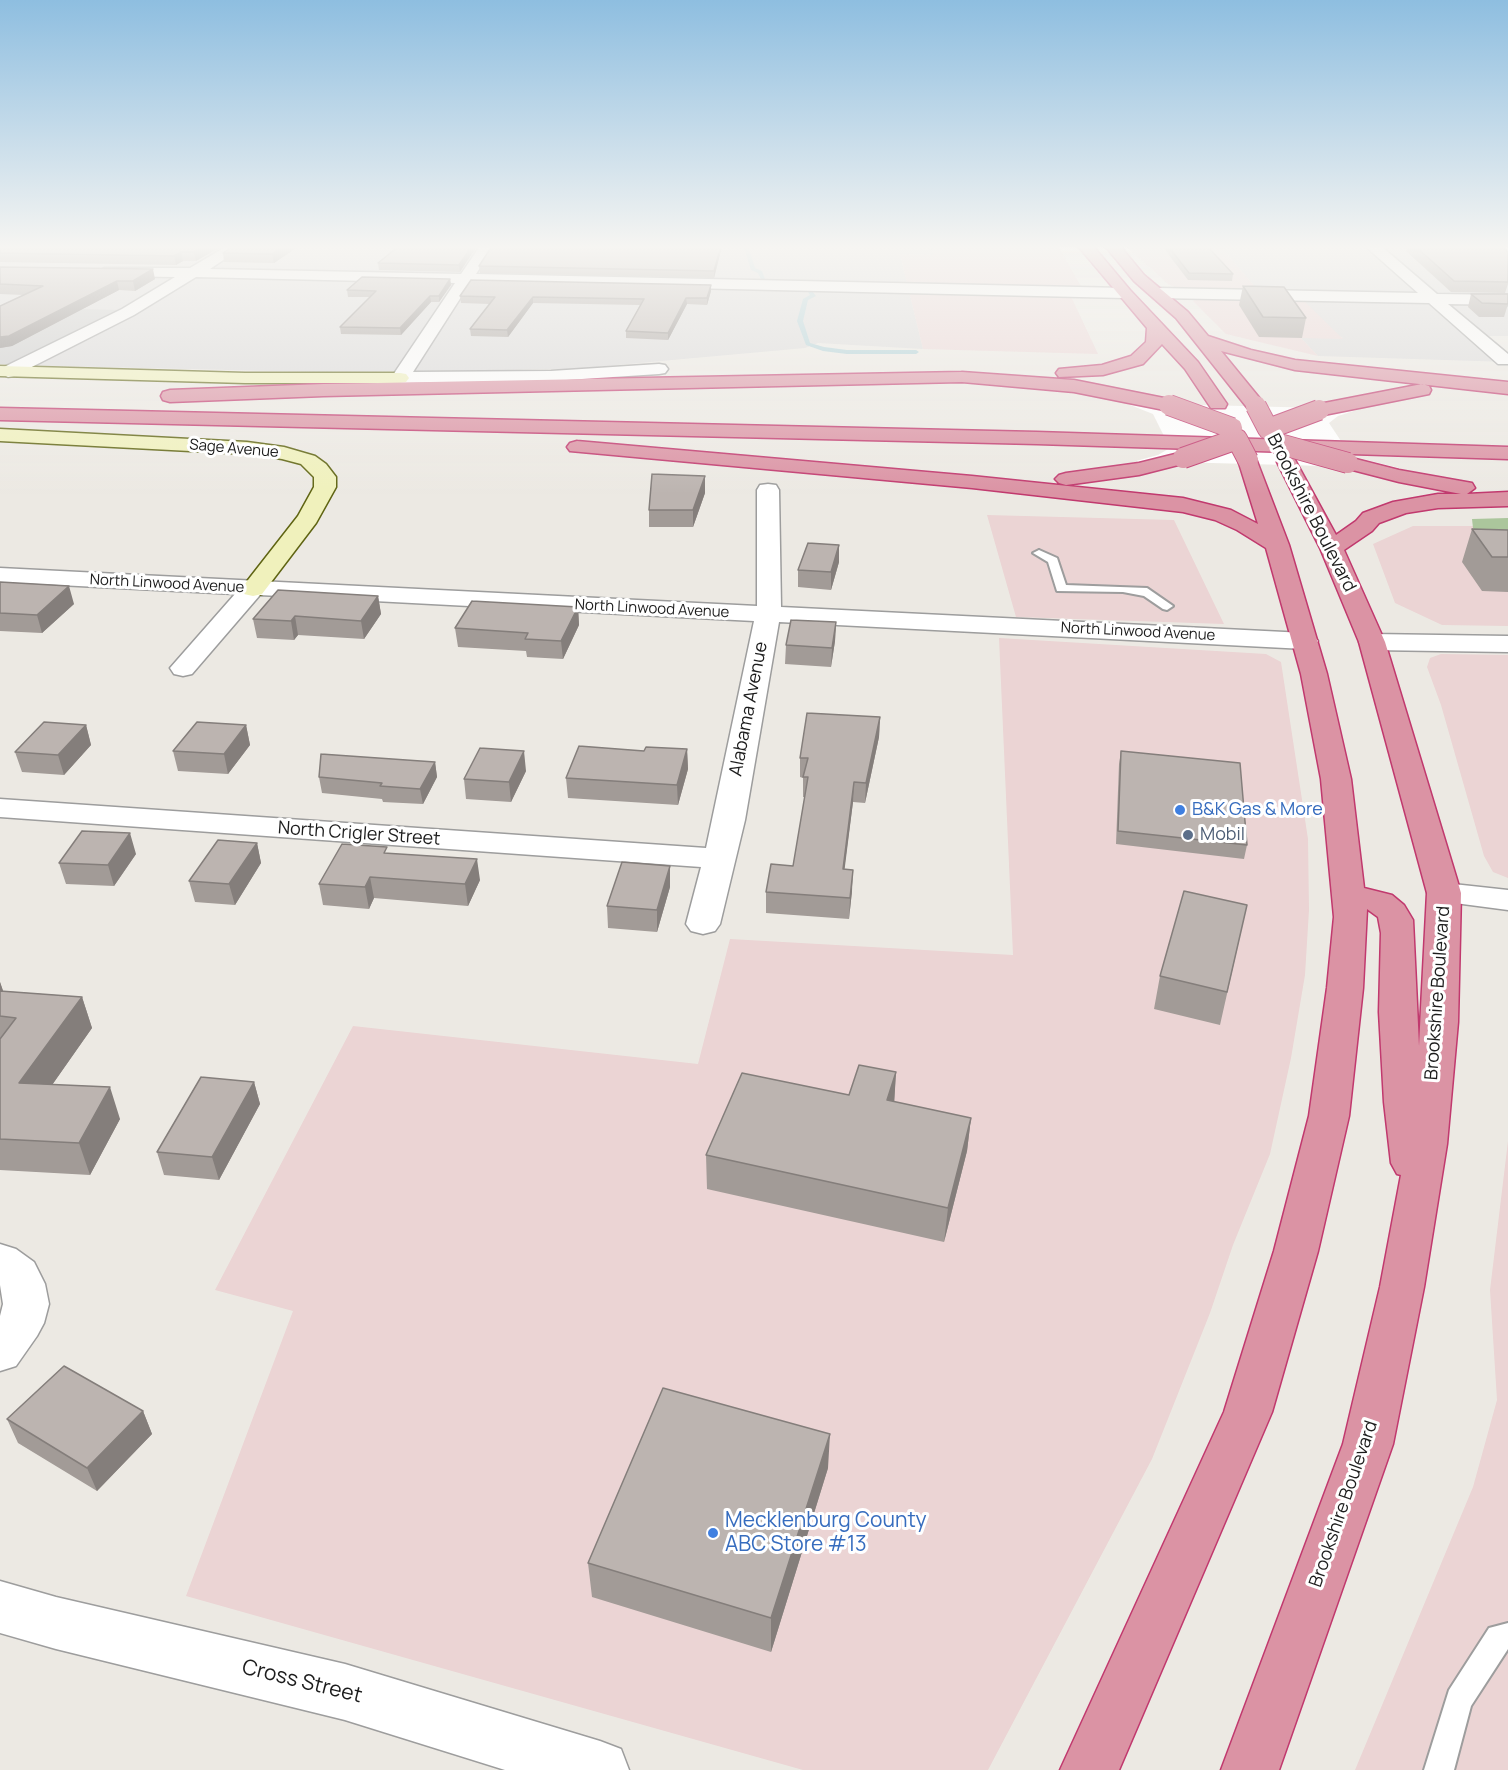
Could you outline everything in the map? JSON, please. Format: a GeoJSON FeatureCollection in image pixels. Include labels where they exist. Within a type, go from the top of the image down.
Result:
{"type":"FeatureCollection","features":[{"type":"Feature","properties":{"kind":"highway"},"geometry":{"type":"LineString","coordinates":[[170,396],[324,390],[1065,374],[1120,366],[1145,354],[1154,343],[1156,329]]}},
{"type":"Feature","properties":{"kind":"highway","name":"Brookshire Boulevard"},"geometry":{"type":"LineString","coordinates":[[1157,329],[1192,366],[1218,404],[1287,462],[1332,548],[1372,642],[1444,893],[1440,1022],[1427,1144],[1402,1287],[1368,1444],[1250,1770]]}},
{"type":"Feature","properties":{"kind":"highway","name":"Brookshire Boulevard"},"geometry":{"type":"LineString","coordinates":[[1089,1770],[1248,1412],[1296,1251],[1329,1116],[1345,988],[1351,916],[1336,779],[1314,674],[1277,545],[1248,460],[1256,406],[1193,329]]}},
{"type":"Feature","properties":{"kind":"highway"},"geometry":{"type":"LineString","coordinates":[[1201,339],[1246,354],[1295,365],[1508,388]]}},
{"type":"Feature","properties":{"kind":"highway"},"geometry":{"type":"LineString","coordinates":[[962,377],[1074,386],[1157,412],[1253,435],[1399,476],[1508,495]]}},
{"type":"Feature","properties":{"kind":"highway"},"geometry":{"type":"LineString","coordinates":[[972,482],[1074,479],[1139,470],[1253,435],[1319,410],[1421,390],[1508,388]]}},
{"type":"Feature","properties":{"kind":"highway"},"geometry":{"type":"LineString","coordinates":[[146,395],[507,405]]}},
{"type":"Feature","properties":{"kind":"highway"},"geometry":{"type":"LineString","coordinates":[[1157,412],[1335,426]]}},
{"type":"Feature","properties":{"kind":"highway"},"geometry":{"type":"LineString","coordinates":[[0,414],[163,416],[1508,453]]}},
{"type":"Feature","properties":{"kind":"highway"},"geometry":{"type":"LineString","coordinates":[[163,416],[534,443],[972,482],[1183,505],[1223,515],[1245,525],[1277,545]]}},
{"type":"Feature","properties":{"kind":"highway"},"geometry":{"type":"LineString","coordinates":[[1332,548],[1364,526],[1371,518],[1401,507],[1438,501],[1508,499]]}},
{"type":"Feature","properties":{"kind":"highway"},"geometry":{"type":"LineString","coordinates":[[1350,895],[1380,902],[1392,912],[1396,920],[1398,1023],[1404,1102],[1417,1200]]}},
{"type":"Feature","properties":{"kind":"street"},"geometry":{"type":"LineString","coordinates":[[4,372],[94,329]]}},
{"type":"Feature","properties":{"kind":"street"},"geometry":{"type":"LineString","coordinates":[[400,378],[432,329]]}},
{"type":"Feature","properties":{"kind":"street"},"geometry":{"type":"LineString","coordinates":[[1468,329],[1504,360]]}},
{"type":"Feature","properties":{"kind":"street"},"geometry":{"type":"LineString","coordinates":[[4,372],[233,378],[400,378],[541,376],[659,369]]}},
{"type":"Feature","properties":{"kind":"street","name":"Sage Avenue"},"geometry":{"type":"LineString","coordinates":[[0,435],[247,448],[284,453],[308,460],[319,468],[325,477],[324,487],[308,518],[253,589]]}},
{"type":"Feature","properties":{"kind":"street","name":"Alabama Avenue"},"geometry":{"type":"LineString","coordinates":[[703,924],[729,820],[770,600],[768,490]]}},
{"type":"Feature","properties":{"kind":"street","name":"North Linwood Avenue"},"geometry":{"type":"LineString","coordinates":[[0,575],[1305,641]]}},
{"type":"Feature","properties":{"kind":"street"},"geometry":{"type":"LineString","coordinates":[[183,668],[253,589]]}},
{"type":"Feature","properties":{"kind":"street"},"geometry":{"type":"LineString","coordinates":[[1372,642],[1508,644]]}},
{"type":"Feature","properties":{"kind":"street","name":"North Crigler Street"},"geometry":{"type":"LineString","coordinates":[[0,808],[719,858]]}},
{"type":"Feature","properties":{"kind":"street"},"geometry":{"type":"LineString","coordinates":[[1444,893],[1508,900]]}},
{"type":"Feature","properties":{"kind":"street"},"geometry":{"type":"LineString","coordinates":[[0,1352],[21,1323],[26,1304],[12,1273]]}},
{"type":"Feature","properties":{"kind":"street","name":"Cross Street"},"geometry":{"type":"LineString","coordinates":[[0,1607],[56,1623],[345,1692],[600,1770]]}},
{"type":"Feature","properties":{"kind":"lane"},"geometry":{"type":"LineString","coordinates":[[1039,553],[1053,560],[1061,588],[1147,592],[1167,606]]}},
{"type":"Feature","properties":{"kind":"lane"},"geometry":{"type":"LineString","coordinates":[[1439,1770],[1459,1700],[1498,1638],[1508,1636]]}},
{"type":"Feature","properties":{"kind":"shaded area"},"geometry":{"type":"Polygon","coordinates":[[[0,329],[84,329],[13,365],[0,364],[0,329]]]}},
{"type":"Feature","properties":{"kind":"shaded area"},"geometry":{"type":"Polygon","coordinates":[[[84,329],[918,329],[923,349],[818,343],[805,348],[573,369],[318,372],[13,365],[84,329]]]}},
{"type":"Feature","properties":{"kind":"shaded area"},"geometry":{"type":"Polygon","coordinates":[[[918,329],[1086,329],[1098,354],[923,349],[918,329]]]}},
{"type":"Feature","properties":{"kind":"shaded area"},"geometry":{"type":"Polygon","coordinates":[[[1221,329],[1332,329],[1343,339],[1301,338],[1318,356],[1226,334],[1221,329]]]}},
{"type":"Feature","properties":{"kind":"shaded area"},"geometry":{"type":"Polygon","coordinates":[[[1325,329],[1508,329],[1508,336],[1487,336],[1508,355],[1508,362],[1318,356],[1301,338],[1343,338],[1325,329]]]}},
{"type":"Feature","properties":{"kind":"shaded area"},"geometry":{"type":"Polygon","coordinates":[[[987,515],[1174,520],[1224,624],[1016,617],[987,515]]]}},
{"type":"Feature","properties":{"kind":"shaded area"},"geometry":{"type":"Polygon","coordinates":[[[1413,526],[1508,526],[1508,626],[1442,625],[1395,603],[1373,544],[1413,526]]]}},
{"type":"Feature","properties":{"kind":"shaded area"},"geometry":{"type":"Polygon","coordinates":[[[999,638],[1266,654],[1281,662],[1308,839],[1309,910],[1305,975],[1291,1058],[1270,1154],[1152,1459],[988,1770],[803,1770],[186,1596],[293,1311],[215,1290],[353,1026],[698,1064],[730,939],[1013,955],[999,638]]]}},
{"type":"Feature","properties":{"kind":"shaded area"},"geometry":{"type":"Polygon","coordinates":[[[1441,654],[1508,655],[1508,878],[1493,872],[1484,856],[1441,705],[1427,667],[1430,658],[1441,654]]]}},
{"type":"Feature","properties":{"kind":"shaded area"},"geometry":{"type":"Polygon","coordinates":[[[1508,1141],[1508,1770],[1355,1770],[1473,1487],[1497,1400],[1490,1290],[1508,1141]]]}},
{"type":"Feature","properties":{"kind":"green space"},"geometry":{"type":"Polygon","coordinates":[[[1508,518],[1508,573],[1473,528],[1472,519],[1508,518]]]}},
{"type":"Feature","properties":{"kind":"pier"},"geometry":{"type":"Polygon","coordinates":[[[1125,403],[1360,409],[1338,416],[1329,423],[1351,456],[1399,468],[1136,461],[1158,455],[1170,448],[1153,414],[1125,403]]]}},
{"type":"Feature","properties":{"kind":"building"},"geometry":{"type":"Polygon","coordinates":[[[0,329],[24,329],[9,336],[0,337],[0,329]]]}},
{"type":"Feature","properties":{"kind":"building"},"geometry":{"type":"Polygon","coordinates":[[[470,329],[508,329],[507,330],[470,329]]]}},
{"type":"Feature","properties":{"kind":"building"},"geometry":{"type":"Polygon","coordinates":[[[627,329],[670,329],[668,333],[626,331],[627,329]]]}},
{"type":"Feature","properties":{"kind":"building"},"geometry":{"type":"Polygon","coordinates":[[[652,474],[705,476],[693,510],[649,510],[652,474]]]}},
{"type":"Feature","properties":{"kind":"building"},"geometry":{"type":"Polygon","coordinates":[[[1472,529],[1508,530],[1508,557],[1492,557],[1472,529]]]}},
{"type":"Feature","properties":{"kind":"building"},"geometry":{"type":"Polygon","coordinates":[[[808,543],[839,545],[831,572],[798,570],[808,543]]]}},
{"type":"Feature","properties":{"kind":"building"},"geometry":{"type":"Polygon","coordinates":[[[0,582],[69,586],[37,615],[0,613],[0,582]]]}},
{"type":"Feature","properties":{"kind":"building"},"geometry":{"type":"Polygon","coordinates":[[[278,590],[378,596],[361,621],[295,616],[291,621],[253,619],[278,590]]]}},
{"type":"Feature","properties":{"kind":"building"},"geometry":{"type":"Polygon","coordinates":[[[472,601],[578,607],[561,641],[525,639],[528,633],[455,628],[472,601]]]}},
{"type":"Feature","properties":{"kind":"building"},"geometry":{"type":"Polygon","coordinates":[[[791,620],[836,622],[832,648],[786,645],[791,620]]]}},
{"type":"Feature","properties":{"kind":"building"},"geometry":{"type":"Polygon","coordinates":[[[807,713],[880,717],[866,783],[854,782],[843,869],[853,870],[850,898],[766,892],[771,864],[793,866],[808,777],[803,777],[808,758],[800,758],[807,713]]]}},
{"type":"Feature","properties":{"kind":"building"},"geometry":{"type":"Polygon","coordinates":[[[44,722],[86,725],[58,755],[15,752],[44,722]]]}},
{"type":"Feature","properties":{"kind":"building"},"geometry":{"type":"Polygon","coordinates":[[[197,722],[246,725],[224,754],[173,751],[197,722]]]}},
{"type":"Feature","properties":{"kind":"building"},"geometry":{"type":"Polygon","coordinates":[[[579,746],[644,751],[646,747],[687,749],[677,785],[566,778],[579,746]]]}},
{"type":"Feature","properties":{"kind":"building"},"geometry":{"type":"Polygon","coordinates":[[[480,748],[524,751],[509,782],[464,779],[480,748]]]}},
{"type":"Feature","properties":{"kind":"building"},"geometry":{"type":"Polygon","coordinates":[[[1121,751],[1240,763],[1247,845],[1118,831],[1121,751]]]}},
{"type":"Feature","properties":{"kind":"building"},"geometry":{"type":"Polygon","coordinates":[[[321,754],[435,762],[420,789],[319,777],[321,754]]]}},
{"type":"Feature","properties":{"kind":"building"},"geometry":{"type":"Polygon","coordinates":[[[82,831],[130,833],[108,865],[59,863],[82,831]]]}},
{"type":"Feature","properties":{"kind":"building"},"geometry":{"type":"Polygon","coordinates":[[[218,840],[257,843],[229,884],[189,881],[218,840]]]}},
{"type":"Feature","properties":{"kind":"building"},"geometry":{"type":"Polygon","coordinates":[[[342,844],[387,847],[384,853],[477,859],[465,884],[370,877],[365,887],[319,884],[342,844]]]}},
{"type":"Feature","properties":{"kind":"building"},"geometry":{"type":"Polygon","coordinates":[[[622,862],[670,866],[657,910],[607,906],[622,862]]]}},
{"type":"Feature","properties":{"kind":"building"},"geometry":{"type":"Polygon","coordinates":[[[1184,891],[1247,905],[1227,992],[1160,976],[1184,891]]]}},
{"type":"Feature","properties":{"kind":"building"},"geometry":{"type":"Polygon","coordinates":[[[0,991],[82,997],[19,1083],[110,1087],[79,1143],[0,1139],[0,1039],[16,1018],[0,1016],[0,991]]]}},
{"type":"Feature","properties":{"kind":"building"},"geometry":{"type":"Polygon","coordinates":[[[859,1065],[896,1072],[887,1100],[971,1118],[948,1208],[706,1155],[742,1073],[849,1095],[859,1065]]]}},
{"type":"Feature","properties":{"kind":"building"},"geometry":{"type":"Polygon","coordinates":[[[201,1077],[254,1082],[212,1157],[157,1152],[201,1077]]]}},
{"type":"Feature","properties":{"kind":"building"},"geometry":{"type":"Polygon","coordinates":[[[64,1366],[143,1411],[87,1468],[7,1419],[64,1366]]]}},
{"type":"Feature","properties":{"kind":"building","name":"Mecklenburg County ABC Store #13"},"geometry":{"type":"Polygon","coordinates":[[[663,1388],[830,1434],[771,1618],[588,1563],[663,1388]]]}},
{"type":"Feature","properties":{"kind":"waterway"},"geometry":{"type":"LineString","coordinates":[[803,329],[808,344],[823,349],[847,352],[916,352]]}},
{"type":"Feature","properties":{"kind":"place","name":"B&K Gas & More"},"geometry":{"type":"Point","coordinates":[1180,810]}},
{"type":"Feature","properties":{"kind":"place","name":"Mobil"},"geometry":{"type":"Point","coordinates":[1188,835]}},
{"type":"Feature","properties":{"kind":"place","name":"Mecklenburg County ABC Store #13"},"geometry":{"type":"Point","coordinates":[713,1533]}}]}
